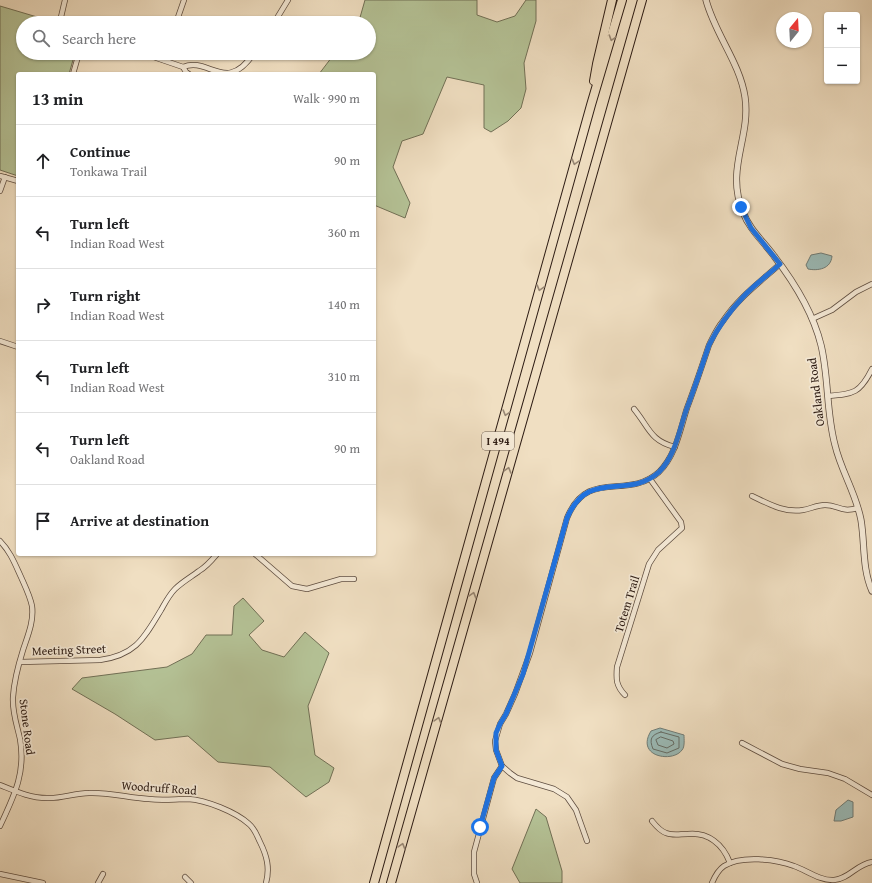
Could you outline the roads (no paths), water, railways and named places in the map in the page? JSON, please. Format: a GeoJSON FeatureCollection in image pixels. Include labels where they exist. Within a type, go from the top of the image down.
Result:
{"type":"FeatureCollection","features":[{"type":"Feature","properties":{"kind":"highway"},"geometry":{"type":"LineString","coordinates":[[591,105],[597,64],[612,0]]}},
{"type":"Feature","properties":{"kind":"highway","name":"I 494"},"geometry":{"type":"LineString","coordinates":[[374,883],[591,105],[622,0]]}},
{"type":"Feature","properties":{"kind":"highway","name":"I 494"},"geometry":{"type":"LineString","coordinates":[[391,883],[643,0]]}},
{"type":"Feature","properties":{"kind":"street"},"geometry":{"type":"LineString","coordinates":[[61,16],[65,0]]}},
{"type":"Feature","properties":{"kind":"street"},"geometry":{"type":"LineString","coordinates":[[178,16],[184,0]]}},
{"type":"Feature","properties":{"kind":"street"},"geometry":{"type":"LineString","coordinates":[[278,16],[288,0]]}},
{"type":"Feature","properties":{"kind":"street","name":"Oakland Road"},"geometry":{"type":"LineString","coordinates":[[706,0],[710,15],[738,72],[745,96],[746,122],[736,172],[736,184],[740,202],[751,228],[780,264],[795,286],[812,319],[821,344],[824,357],[829,416],[835,446],[854,492],[861,522],[865,568],[872,591]]}},
{"type":"Feature","properties":{"kind":"street"},"geometry":{"type":"LineString","coordinates":[[74,72],[77,60]]}},
{"type":"Feature","properties":{"kind":"street"},"geometry":{"type":"LineString","coordinates":[[164,60],[183,66],[188,64],[200,66],[216,72]]}},
{"type":"Feature","properties":{"kind":"street"},"geometry":{"type":"LineString","coordinates":[[232,72],[239,70],[249,60]]}},
{"type":"Feature","properties":{"kind":"street"},"geometry":{"type":"LineString","coordinates":[[183,66],[186,72]]}},
{"type":"Feature","properties":{"kind":"street"},"geometry":{"type":"LineString","coordinates":[[0,192],[2,176],[16,180]]}},
{"type":"Feature","properties":{"kind":"street"},"geometry":{"type":"LineString","coordinates":[[587,842],[576,810],[567,798],[554,789],[517,778],[502,766],[496,750],[496,733],[523,674],[567,518],[572,507],[583,495],[596,488],[633,485],[650,479],[666,464],[675,447],[709,345],[715,334],[723,320],[744,296],[780,264]]}},
{"type":"Feature","properties":{"kind":"street"},"geometry":{"type":"LineString","coordinates":[[812,319],[832,310],[856,292],[872,284]]}},
{"type":"Feature","properties":{"kind":"street"},"geometry":{"type":"LineString","coordinates":[[0,341],[16,346]]}},
{"type":"Feature","properties":{"kind":"street"},"geometry":{"type":"LineString","coordinates":[[828,396],[849,394],[856,391],[862,386],[872,369]]}},
{"type":"Feature","properties":{"kind":"street"},"geometry":{"type":"LineString","coordinates":[[634,409],[653,436],[666,444],[675,447]]}},
{"type":"Feature","properties":{"kind":"street","name":"Totem Trail"},"geometry":{"type":"LineString","coordinates":[[625,695],[616,683],[617,667],[649,564],[658,550],[682,528],[681,522],[650,479]]}},
{"type":"Feature","properties":{"kind":"street"},"geometry":{"type":"LineString","coordinates":[[752,496],[782,510],[794,511],[826,505],[847,511],[858,508]]}},
{"type":"Feature","properties":{"kind":"street","name":"Stone Road"},"geometry":{"type":"LineString","coordinates":[[0,541],[12,558],[32,606],[32,624],[20,662],[14,686],[13,699],[14,712],[22,751],[21,770],[16,791],[0,826]]}},
{"type":"Feature","properties":{"kind":"street","name":"Meeting Street"},"geometry":{"type":"LineString","coordinates":[[20,662],[100,660],[111,659],[123,654],[140,642],[173,591],[201,570],[215,556]]}},
{"type":"Feature","properties":{"kind":"street"},"geometry":{"type":"LineString","coordinates":[[257,556],[292,586],[307,589],[341,579],[354,579]]}},
{"type":"Feature","properties":{"kind":"street"},"geometry":{"type":"LineString","coordinates":[[742,744],[782,764],[800,769],[828,773],[845,779],[872,794]]}},
{"type":"Feature","properties":{"kind":"street"},"geometry":{"type":"LineString","coordinates":[[477,883],[474,874],[474,852],[494,778],[502,766]]}},
{"type":"Feature","properties":{"kind":"street","name":"Woodruff Road"},"geometry":{"type":"LineString","coordinates":[[0,785],[36,797],[47,798],[88,793],[102,793],[161,800],[189,799],[202,801],[244,819],[256,832],[265,852],[267,861],[268,869],[266,883]]}},
{"type":"Feature","properties":{"kind":"street"},"geometry":{"type":"LineString","coordinates":[[652,821],[661,830],[671,835],[696,833],[712,839],[725,851],[730,863]]}},
{"type":"Feature","properties":{"kind":"street"},"geometry":{"type":"LineString","coordinates":[[712,883],[720,870],[730,863],[739,861],[757,860],[783,862],[819,878],[834,880],[842,878],[864,863],[872,862]]}},
{"type":"Feature","properties":{"kind":"street"},"geometry":{"type":"LineString","coordinates":[[0,874],[44,883]]}},
{"type":"Feature","properties":{"kind":"street"},"geometry":{"type":"LineString","coordinates":[[98,883],[103,874]]}},
{"type":"Feature","properties":{"kind":"street"},"geometry":{"type":"LineString","coordinates":[[185,877],[191,883]]}},
{"type":"Feature","properties":{"kind":"water"},"geometry":{"type":"Polygon","coordinates":[[[821,253],[832,256],[829,264],[816,270],[808,269],[806,265],[811,255],[821,253]]]}},
{"type":"Feature","properties":{"kind":"water"},"geometry":{"type":"Polygon","coordinates":[[[660,728],[684,735],[684,747],[682,750],[677,754],[664,757],[651,752],[648,747],[647,740],[651,731],[660,728]]]}},
{"type":"Feature","properties":{"kind":"water"},"geometry":{"type":"Polygon","coordinates":[[[848,800],[853,802],[853,817],[841,821],[834,821],[836,810],[848,800]]]}}]}
